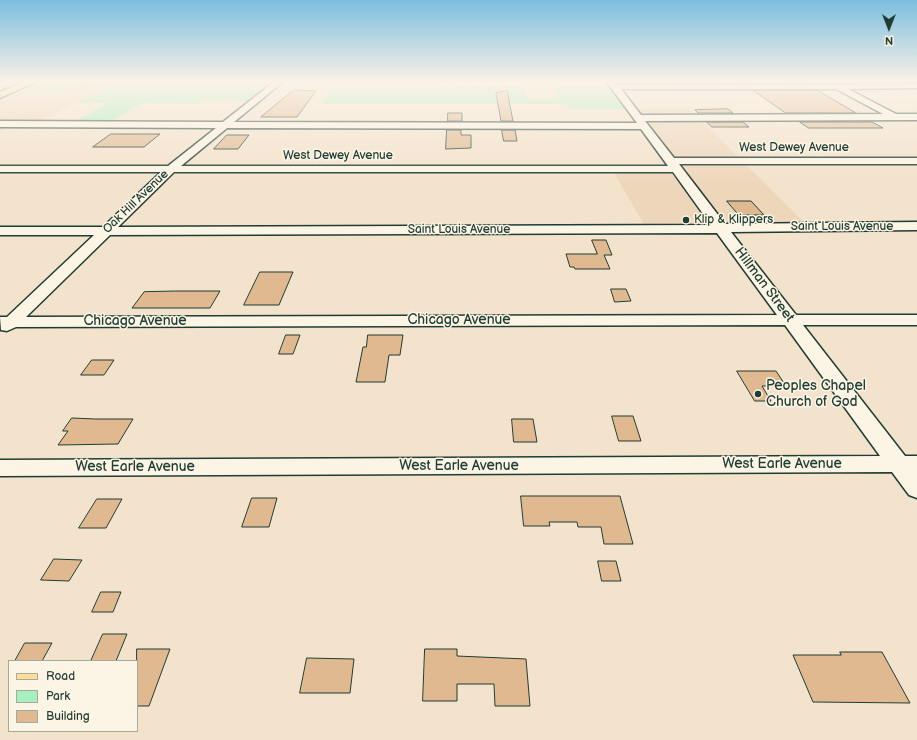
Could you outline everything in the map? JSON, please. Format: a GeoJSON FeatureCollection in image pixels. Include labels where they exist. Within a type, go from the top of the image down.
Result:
{"type":"FeatureCollection","features":[{"type":"Feature","properties":{"kind":"street","name":"Oak Hill Avenue"},"geometry":{"type":"LineString","coordinates":[[0,333],[6,322],[106,231],[170,169],[237,116]]}},
{"type":"Feature","properties":{"kind":"street","name":"Hillman Street"},"geometry":{"type":"LineString","coordinates":[[636,116],[789,319],[908,464],[917,489]]}},
{"type":"Feature","properties":{"kind":"street"},"geometry":{"type":"LineString","coordinates":[[892,116],[911,126]]}},
{"type":"Feature","properties":{"kind":"street"},"geometry":{"type":"LineString","coordinates":[[0,124],[225,125],[641,122],[917,117]]}},
{"type":"Feature","properties":{"kind":"street","name":"West Dewey Avenue"},"geometry":{"type":"LineString","coordinates":[[0,169],[673,165],[917,161]]}},
{"type":"Feature","properties":{"kind":"street","name":"Saint Louis Avenue"},"geometry":{"type":"LineString","coordinates":[[0,231],[917,226]]}},
{"type":"Feature","properties":{"kind":"street","name":"Chicago Avenue"},"geometry":{"type":"LineString","coordinates":[[6,322],[789,319],[917,320]]}},
{"type":"Feature","properties":{"kind":"street","name":"West Earle Avenue"},"geometry":{"type":"LineString","coordinates":[[0,468],[908,464]]}},
{"type":"Feature","properties":{"kind":"shaded area"},"geometry":{"type":"Polygon","coordinates":[[[0,116],[51,116],[34,124],[13,124],[0,131],[0,116]]]}},
{"type":"Feature","properties":{"kind":"shaded area"},"geometry":{"type":"Polygon","coordinates":[[[636,116],[697,116],[809,227],[647,230],[612,169],[676,169],[636,116]]]}},
{"type":"Feature","properties":{"kind":"green space"},"geometry":{"type":"Polygon","coordinates":[[[86,116],[121,116],[105,125],[69,125],[86,116]]]}},
{"type":"Feature","properties":{"kind":"building"},"geometry":{"type":"Polygon","coordinates":[[[263,116],[298,116],[297,117],[261,117],[263,116]]]}},
{"type":"Feature","properties":{"kind":"building"},"geometry":{"type":"Polygon","coordinates":[[[448,116],[462,116],[462,121],[448,121],[448,116]]]}},
{"type":"Feature","properties":{"kind":"building"},"geometry":{"type":"Polygon","coordinates":[[[500,116],[512,116],[513,121],[501,121],[500,116]]]}},
{"type":"Feature","properties":{"kind":"building"},"geometry":{"type":"Polygon","coordinates":[[[707,122],[743,122],[749,127],[712,127],[707,122]]]}},
{"type":"Feature","properties":{"kind":"building"},"geometry":{"type":"Polygon","coordinates":[[[800,122],[872,122],[883,128],[809,128],[800,122]]]}},
{"type":"Feature","properties":{"kind":"building"},"geometry":{"type":"Polygon","coordinates":[[[447,130],[461,130],[461,135],[471,135],[471,148],[446,149],[447,130]]]}},
{"type":"Feature","properties":{"kind":"building"},"geometry":{"type":"Polygon","coordinates":[[[502,130],[515,130],[517,141],[504,141],[502,130]]]}},
{"type":"Feature","properties":{"kind":"building"},"geometry":{"type":"Polygon","coordinates":[[[111,134],[160,134],[144,147],[93,147],[111,134]]]}},
{"type":"Feature","properties":{"kind":"building"},"geometry":{"type":"Polygon","coordinates":[[[227,135],[249,135],[238,149],[214,149],[227,135]]]}},
{"type":"Feature","properties":{"kind":"building"},"geometry":{"type":"Polygon","coordinates":[[[727,201],[751,201],[764,215],[739,215],[727,201]]]}},
{"type":"Feature","properties":{"kind":"building"},"geometry":{"type":"Polygon","coordinates":[[[592,240],[606,240],[612,255],[604,255],[610,269],[575,269],[574,267],[570,267],[566,254],[597,254],[592,240]]]}},
{"type":"Feature","properties":{"kind":"building"},"geometry":{"type":"Polygon","coordinates":[[[260,272],[293,272],[279,305],[244,305],[260,272]]]}},
{"type":"Feature","properties":{"kind":"building"},"geometry":{"type":"Polygon","coordinates":[[[611,289],[626,289],[631,301],[615,302],[611,289]]]}},
{"type":"Feature","properties":{"kind":"building"},"geometry":{"type":"Polygon","coordinates":[[[220,291],[210,308],[132,308],[144,292],[220,291]]]}},
{"type":"Feature","properties":{"kind":"building"},"geometry":{"type":"Polygon","coordinates":[[[286,335],[300,335],[293,354],[279,354],[286,335]]]}},
{"type":"Feature","properties":{"kind":"building"},"geometry":{"type":"Polygon","coordinates":[[[368,335],[403,335],[400,355],[389,355],[385,382],[356,382],[363,347],[366,347],[368,335]]]}},
{"type":"Feature","properties":{"kind":"building"},"geometry":{"type":"Polygon","coordinates":[[[92,360],[114,360],[104,375],[81,375],[92,360]]]}},
{"type":"Feature","properties":{"kind":"building","name":"Peoples Chapel Church of God"},"geometry":{"type":"Polygon","coordinates":[[[737,371],[776,371],[786,386],[762,386],[771,401],[755,401],[737,371]]]}},
{"type":"Feature","properties":{"kind":"building"},"geometry":{"type":"Polygon","coordinates":[[[612,416],[633,416],[641,441],[619,441],[612,416]]]}},
{"type":"Feature","properties":{"kind":"building"},"geometry":{"type":"Polygon","coordinates":[[[72,418],[133,419],[118,444],[58,445],[68,431],[63,431],[72,418]]]}},
{"type":"Feature","properties":{"kind":"building"},"geometry":{"type":"Polygon","coordinates":[[[512,419],[533,419],[537,442],[514,442],[512,419]]]}},
{"type":"Feature","properties":{"kind":"building"},"geometry":{"type":"Polygon","coordinates":[[[521,496],[620,496],[633,544],[604,544],[601,527],[578,527],[577,522],[549,522],[550,526],[524,526],[521,496]]]}},
{"type":"Feature","properties":{"kind":"building"},"geometry":{"type":"Polygon","coordinates":[[[252,498],[277,498],[269,527],[242,527],[252,498]]]}},
{"type":"Feature","properties":{"kind":"building"},"geometry":{"type":"Polygon","coordinates":[[[97,499],[122,499],[106,528],[79,528],[97,499]]]}},
{"type":"Feature","properties":{"kind":"building"},"geometry":{"type":"Polygon","coordinates":[[[54,559],[82,560],[69,581],[41,580],[54,559]]]}},
{"type":"Feature","properties":{"kind":"building"},"geometry":{"type":"Polygon","coordinates":[[[598,561],[616,561],[621,581],[602,581],[598,561]]]}},
{"type":"Feature","properties":{"kind":"building"},"geometry":{"type":"Polygon","coordinates":[[[101,592],[121,592],[113,612],[92,612],[101,592]]]}},
{"type":"Feature","properties":{"kind":"building"},"geometry":{"type":"Polygon","coordinates":[[[103,634],[127,634],[116,660],[91,660],[103,634]]]}},
{"type":"Feature","properties":{"kind":"building"},"geometry":{"type":"Polygon","coordinates":[[[25,643],[52,643],[43,660],[16,660],[25,643]]]}},
{"type":"Feature","properties":{"kind":"building"},"geometry":{"type":"Polygon","coordinates":[[[137,649],[170,649],[149,706],[138,706],[137,649]]]}},
{"type":"Feature","properties":{"kind":"building"},"geometry":{"type":"Polygon","coordinates":[[[425,649],[457,649],[457,656],[526,659],[530,706],[495,706],[494,684],[457,684],[457,701],[423,701],[425,649]]]}},
{"type":"Feature","properties":{"kind":"building"},"geometry":{"type":"Polygon","coordinates":[[[840,652],[882,652],[910,703],[813,702],[793,655],[841,655],[840,652]]]}},
{"type":"Feature","properties":{"kind":"building"},"geometry":{"type":"Polygon","coordinates":[[[307,658],[354,659],[350,693],[300,693],[307,658]]]}},
{"type":"Feature","properties":{"kind":"place","name":"Klip & Klippers"},"geometry":{"type":"Point","coordinates":[686,220]}},
{"type":"Feature","properties":{"kind":"place","name":"Peoples Chapel Church of God"},"geometry":{"type":"Point","coordinates":[758,394]}}]}
